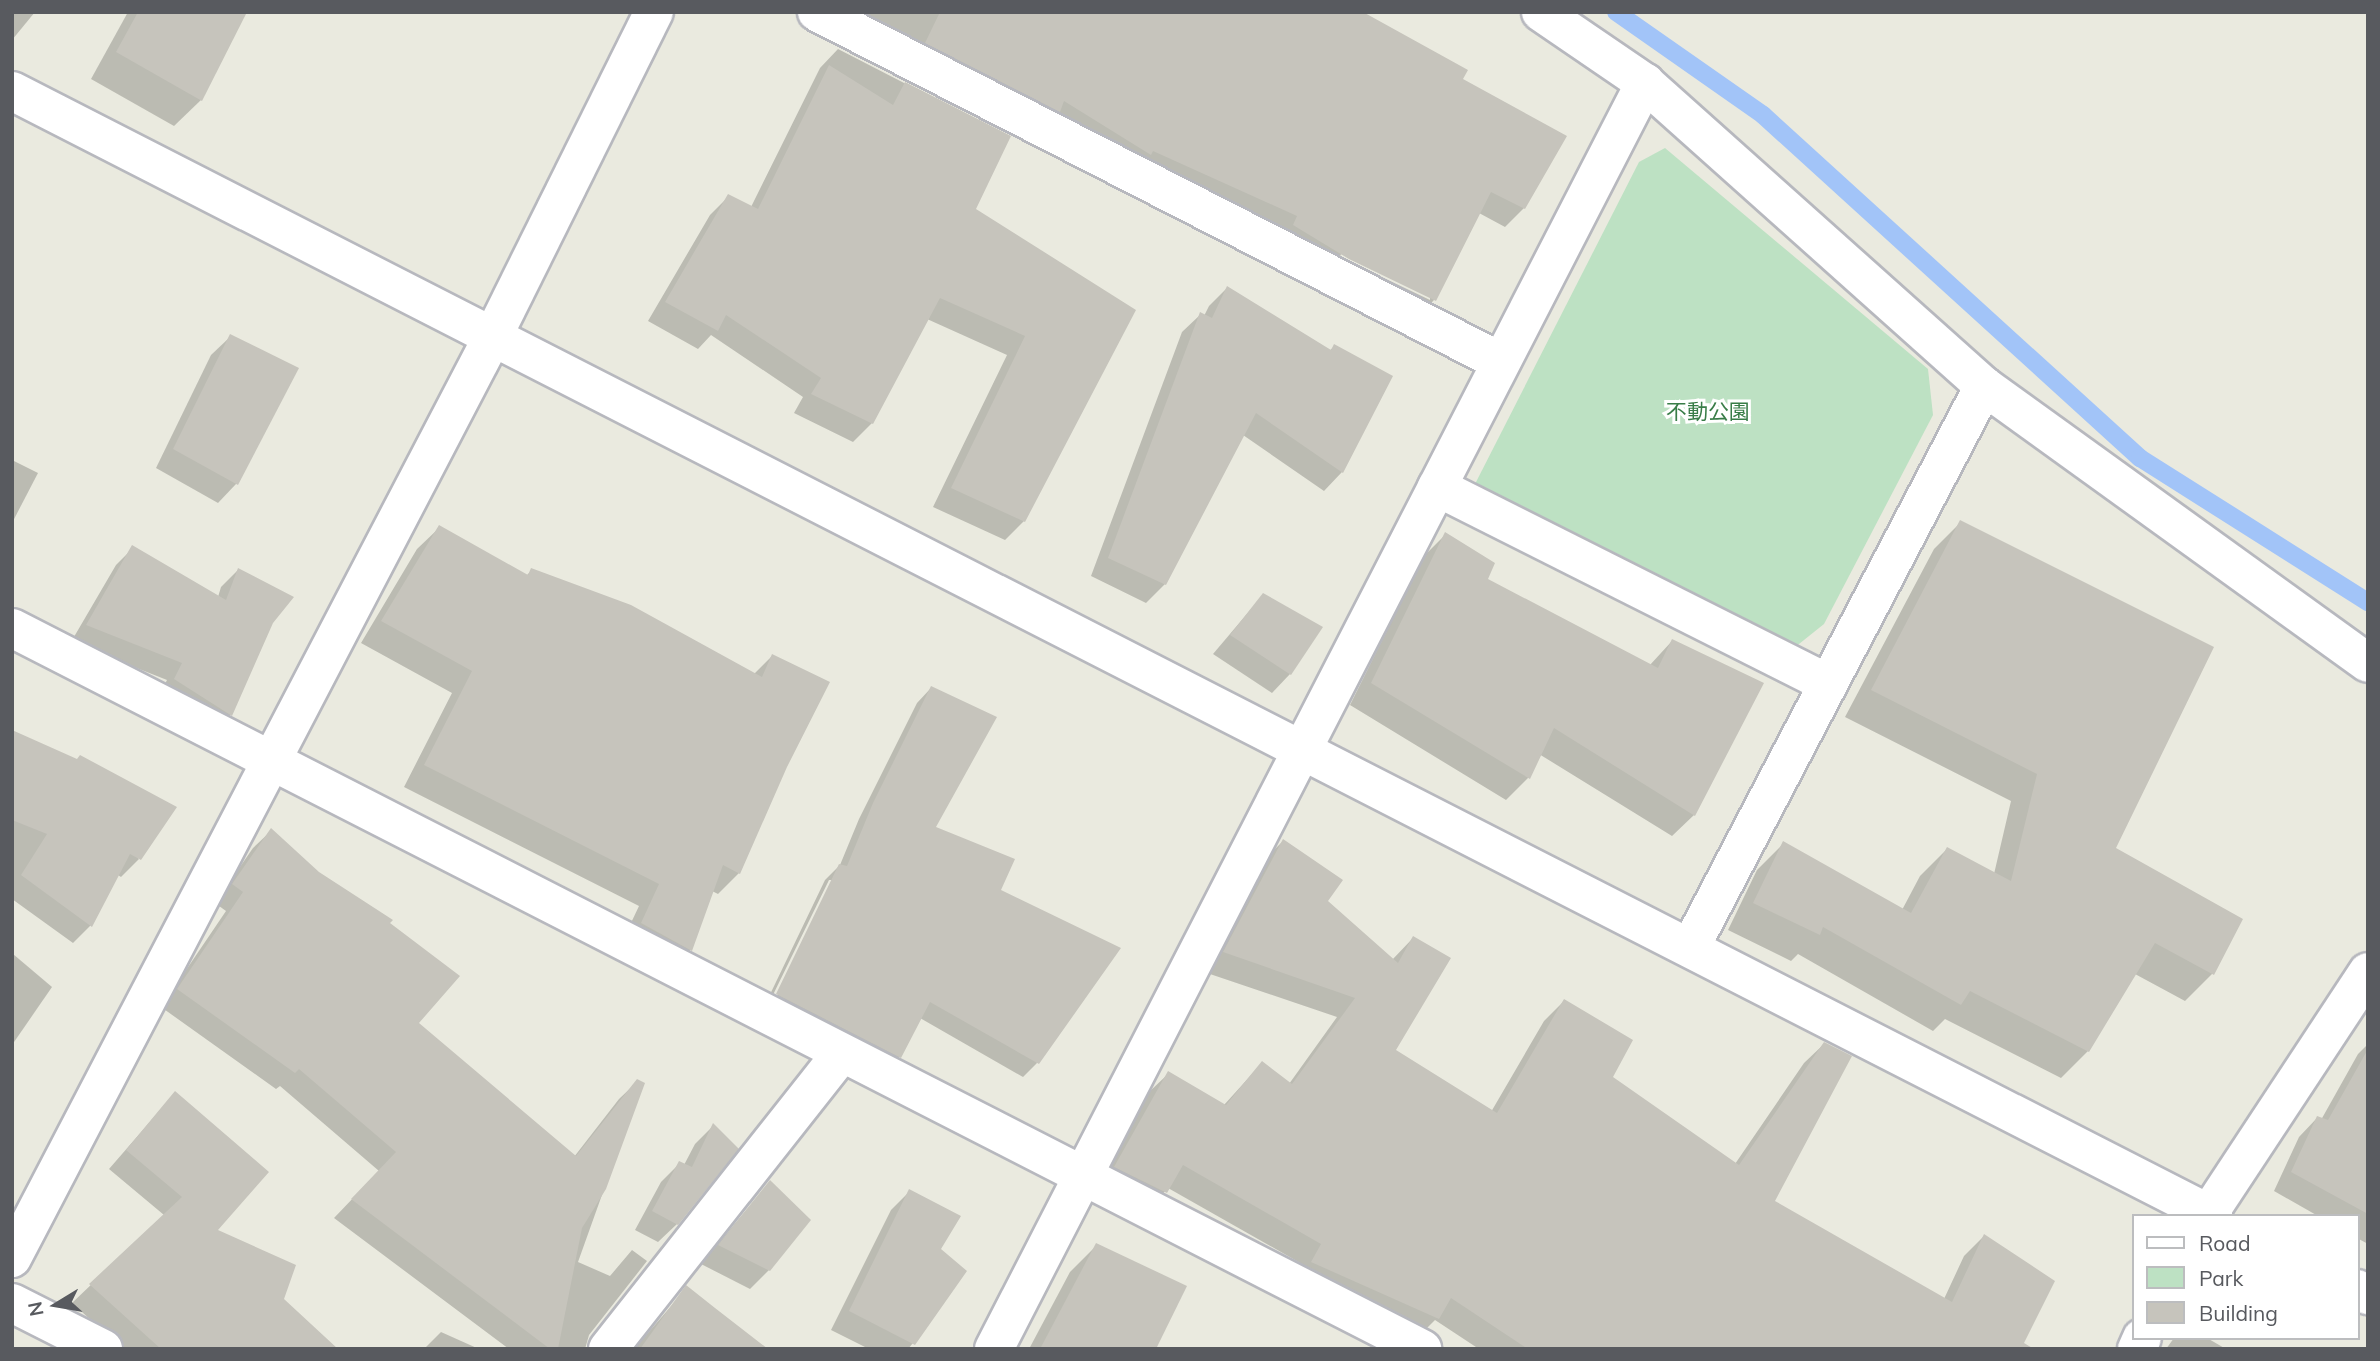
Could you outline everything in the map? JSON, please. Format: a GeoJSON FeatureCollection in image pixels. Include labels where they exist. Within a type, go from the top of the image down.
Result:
{"type":"FeatureCollection","features":[{"type":"Feature","properties":{"kind":"street"},"geometry":{"type":"LineString","coordinates":[[12,1258],[493,336],[654,12]]}},
{"type":"Feature","properties":{"kind":"street"},"geometry":{"type":"LineString","coordinates":[[817,12],[1501,362]]}},
{"type":"Feature","properties":{"kind":"street"},"geometry":{"type":"LineString","coordinates":[[1541,12],[1645,83],[1984,386],[2368,663]]}},
{"type":"Feature","properties":{"kind":"street"},"geometry":{"type":"LineString","coordinates":[[994,1349],[1645,83]]}},
{"type":"Feature","properties":{"kind":"street"},"geometry":{"type":"LineString","coordinates":[[12,91],[2207,1214]]}},
{"type":"Feature","properties":{"kind":"street"},"geometry":{"type":"LineString","coordinates":[[1690,948],[1984,386]]}},
{"type":"Feature","properties":{"kind":"street"},"geometry":{"type":"LineString","coordinates":[[1437,487],[1828,684]]}},
{"type":"Feature","properties":{"kind":"street"},"geometry":{"type":"LineString","coordinates":[[12,628],[1422,1349]]}},
{"type":"Feature","properties":{"kind":"street"},"geometry":{"type":"LineString","coordinates":[[2210,1214],[2368,972]]}},
{"type":"Feature","properties":{"kind":"street"},"geometry":{"type":"LineString","coordinates":[[608,1349],[842,1053]]}},
{"type":"Feature","properties":{"kind":"street"},"geometry":{"type":"LineString","coordinates":[[12,1303],[103,1349]]}},
{"type":"Feature","properties":{"kind":"green space","name":"不動公園"},"geometry":{"type":"Polygon","coordinates":[[[1665,148],[1928,369],[1933,415],[1824,624],[1794,648],[1474,486],[1639,162],[1665,148]]]}},
{"type":"Feature","properties":{"kind":"building"},"geometry":{"type":"Polygon","coordinates":[[[138,12],[247,12],[202,101],[116,52],[138,12]]]}},
{"type":"Feature","properties":{"kind":"building"},"geometry":{"type":"Polygon","coordinates":[[[940,12],[1363,12],[1468,70],[1463,79],[1567,136],[1525,209],[1491,192],[1436,301],[1349,259],[1293,225],[1297,216],[1153,151],[1151,155],[1064,101],[1060,112],[925,43],[940,12]]]}},
{"type":"Feature","properties":{"kind":"building"},"geometry":{"type":"Polygon","coordinates":[[[829,65],[893,105],[905,82],[1011,136],[976,209],[1136,310],[1025,522],[951,488],[1025,336],[940,298],[873,424],[811,394],[821,378],[726,315],[718,331],[665,302],[728,194],[758,209],[829,65]]]}},
{"type":"Feature","properties":{"kind":"building"},"geometry":{"type":"Polygon","coordinates":[[[1227,286],[1331,350],[1334,344],[1393,376],[1343,473],[1256,413],[1166,585],[1108,558],[1200,312],[1212,318],[1227,286]]]}},
{"type":"Feature","properties":{"kind":"building"},"geometry":{"type":"Polygon","coordinates":[[[230,334],[299,368],[238,485],[173,449],[230,334]]]}},
{"type":"Feature","properties":{"kind":"building"},"geometry":{"type":"Polygon","coordinates":[[[1960,520],[2214,647],[2116,848],[2243,919],[2214,975],[2155,943],[2089,1052],[1970,991],[1961,1005],[1823,927],[1820,935],[1753,903],[1783,841],[1911,913],[1947,847],[2011,881],[2037,774],[1871,690],[1960,520]]]}},
{"type":"Feature","properties":{"kind":"building"},"geometry":{"type":"Polygon","coordinates":[[[439,525],[528,575],[531,568],[631,605],[762,677],[772,654],[830,682],[787,767],[740,874],[723,865],[692,951],[641,923],[659,884],[424,765],[472,671],[381,621],[439,525]]]}},
{"type":"Feature","properties":{"kind":"building"},"geometry":{"type":"Polygon","coordinates":[[[1445,532],[1495,563],[1488,579],[1658,668],[1672,639],[1764,683],[1695,816],[1554,728],[1530,779],[1371,683],[1445,532]]]}},
{"type":"Feature","properties":{"kind":"building"},"geometry":{"type":"Polygon","coordinates":[[[132,545],[226,600],[238,568],[294,597],[273,623],[232,716],[174,679],[182,663],[86,625],[132,545]]]}},
{"type":"Feature","properties":{"kind":"building"},"geometry":{"type":"Polygon","coordinates":[[[1263,593],[1323,627],[1291,675],[1230,635],[1263,593]]]}},
{"type":"Feature","properties":{"kind":"building"},"geometry":{"type":"Polygon","coordinates":[[[931,686],[997,717],[936,827],[1015,859],[1001,890],[1121,948],[1039,1064],[930,1002],[901,1058],[776,994],[839,864],[847,866],[873,803],[931,686]]]}},
{"type":"Feature","properties":{"kind":"building"},"geometry":{"type":"Polygon","coordinates":[[[12,730],[77,759],[80,755],[177,807],[141,860],[130,854],[92,927],[21,875],[47,834],[12,820],[12,730]]]}},
{"type":"Feature","properties":{"kind":"building"},"geometry":{"type":"Polygon","coordinates":[[[271,828],[319,872],[393,920],[390,923],[460,976],[419,1023],[576,1156],[637,1079],[645,1083],[606,1189],[582,1228],[558,1349],[550,1349],[351,1199],[396,1152],[299,1069],[295,1073],[177,989],[243,892],[232,884],[271,828]]]}},
{"type":"Feature","properties":{"kind":"building"},"geometry":{"type":"Polygon","coordinates":[[[1283,839],[1343,880],[1328,901],[1398,963],[1413,936],[1451,958],[1396,1050],[1497,1113],[1564,999],[1633,1040],[1613,1077],[1739,1165],[1824,1042],[1852,1056],[1775,1201],[1952,1302],[1984,1234],[2055,1281],[2024,1343],[2034,1349],[1528,1349],[1451,1298],[1439,1319],[1311,1262],[1321,1244],[1183,1165],[1167,1193],[1114,1167],[1168,1071],[1226,1105],[1262,1061],[1292,1084],[1355,998],[1223,952],[1283,839]]]}},
{"type":"Feature","properties":{"kind":"building"},"geometry":{"type":"Polygon","coordinates":[[[2368,1049],[2368,1214],[2291,1172],[2317,1116],[2328,1120],[2368,1049]]]}},
{"type":"Feature","properties":{"kind":"building"},"geometry":{"type":"Polygon","coordinates":[[[175,1091],[269,1172],[218,1230],[296,1265],[284,1299],[338,1349],[161,1349],[89,1284],[182,1197],[126,1150],[175,1091]]]}},
{"type":"Feature","properties":{"kind":"building"},"geometry":{"type":"Polygon","coordinates":[[[713,1123],[739,1149],[678,1225],[652,1211],[679,1161],[692,1167],[713,1123]]]}},
{"type":"Feature","properties":{"kind":"building"},"geometry":{"type":"Polygon","coordinates":[[[770,1180],[811,1220],[770,1271],[718,1245],[770,1180]]]}},
{"type":"Feature","properties":{"kind":"building"},"geometry":{"type":"Polygon","coordinates":[[[909,1189],[961,1216],[941,1249],[967,1271],[915,1345],[849,1311],[909,1189]]]}},
{"type":"Feature","properties":{"kind":"building"},"geometry":{"type":"Polygon","coordinates":[[[1096,1243],[1187,1286],[1156,1349],[1040,1349],[1096,1243]]]}},
{"type":"Feature","properties":{"kind":"building"},"geometry":{"type":"Polygon","coordinates":[[[686,1285],[715,1308],[768,1349],[640,1349],[686,1285]]]}},
{"type":"Feature","properties":{"kind":"waterway"},"geometry":{"type":"LineString","coordinates":[[1616,12],[1763,115],[2140,458],[2368,602]]}}]}
